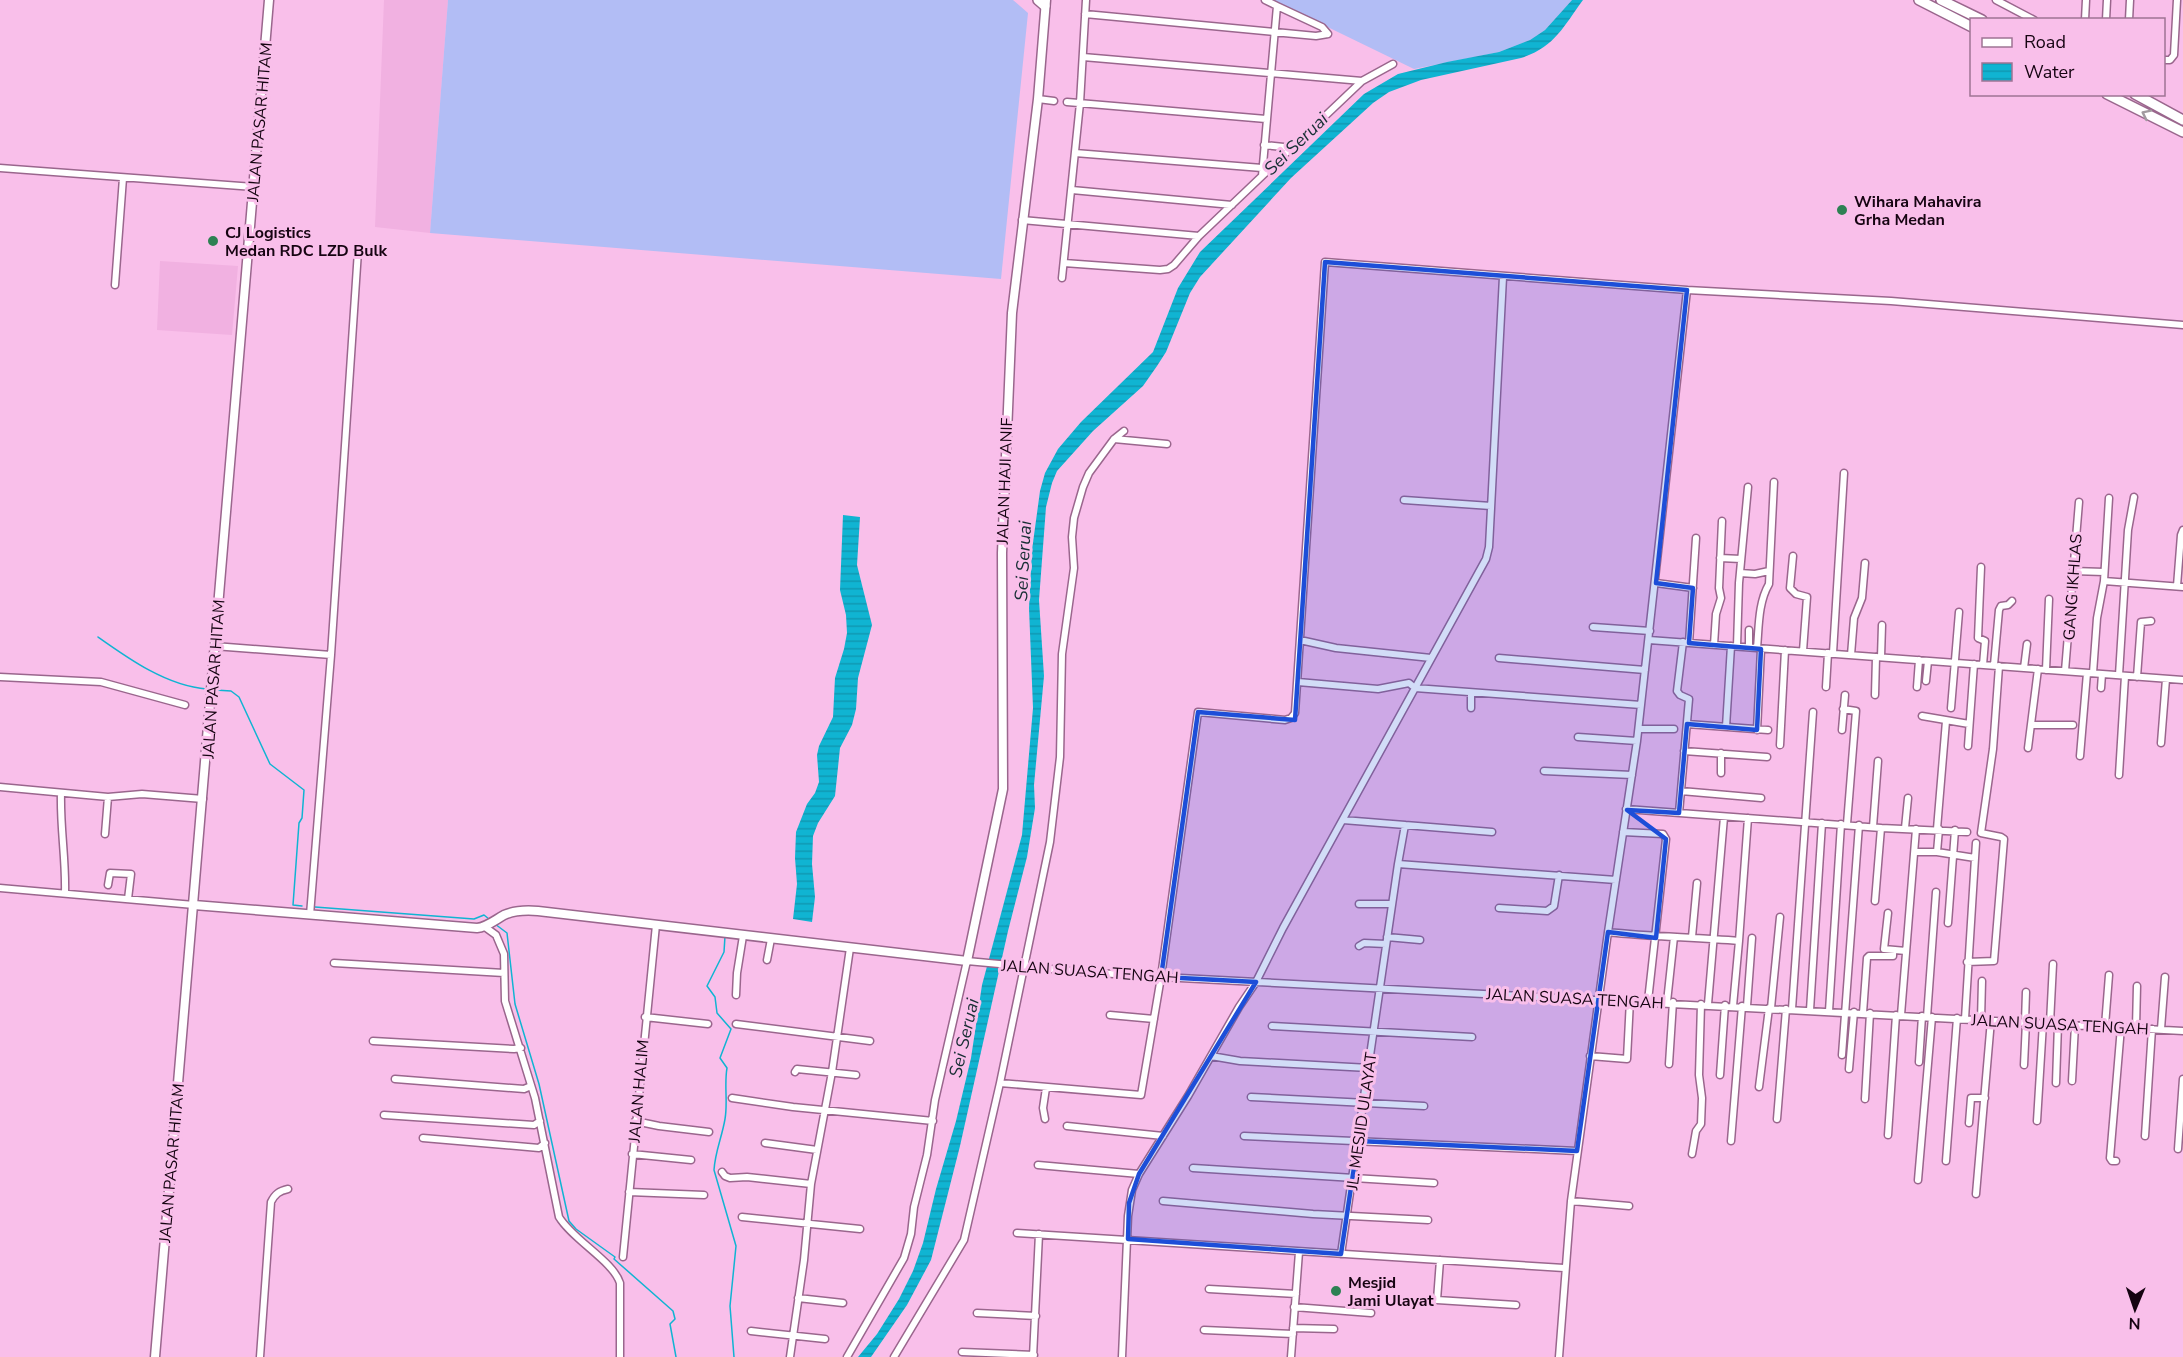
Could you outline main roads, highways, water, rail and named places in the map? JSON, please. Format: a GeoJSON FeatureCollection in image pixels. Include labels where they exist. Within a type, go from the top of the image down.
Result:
{"type":"FeatureCollection","features":[{"type":"Feature","properties":{"kind":"highway"},"geometry":{"type":"LineString","coordinates":[[1919,0],[1970,26]]}},
{"type":"Feature","properties":{"kind":"highway"},"geometry":{"type":"LineString","coordinates":[[1941,0],[1978,18]]}},
{"type":"Feature","properties":{"kind":"highway"},"geometry":{"type":"LineString","coordinates":[[2110,96],[2183,132]]}},
{"type":"Feature","properties":{"kind":"highway"},"geometry":{"type":"LineString","coordinates":[[2139,96],[2183,120]]}},
{"type":"Feature","properties":{"kind":"main road","name":"JALAN PASAR HITAM"},"geometry":{"type":"LineString","coordinates":[[155,1357],[269,0]]}},
{"type":"Feature","properties":{"kind":"main road","name":"JALAN HAJI ANIF"},"geometry":{"type":"LineString","coordinates":[[194,905],[477,928],[515,912],[527,910],[968,961],[1003,789],[1002,513],[1012,313],[1038,99],[1043,2]]}},
{"type":"Feature","properties":{"kind":"water"},"geometry":{"type":"Polygon","coordinates":[[[1572,0],[1583,0],[1557,35],[1533,53],[1521,58],[1421,80],[1389,92],[1373,103],[1291,178],[1200,277],[1190,293],[1166,352],[1143,386],[1093,431],[1057,471],[1046,507],[1039,600],[1044,676],[1034,785],[1035,808],[1027,857],[931,1260],[907,1305],[871,1357],[858,1357],[877,1334],[899,1299],[913,1271],[923,1243],[971,1058],[982,985],[1022,835],[1033,708],[1029,608],[1032,550],[1040,491],[1045,473],[1058,449],[1081,422],[1153,352],[1178,288],[1200,252],[1364,94],[1398,74],[1499,52],[1530,40],[1545,30],[1572,0]]]}},
{"type":"Feature","properties":{"kind":"water"},"geometry":{"type":"Polygon","coordinates":[[[843,515],[860,517],[857,565],[872,625],[858,678],[856,709],[852,725],[840,748],[835,796],[818,823],[813,836],[812,864],[815,897],[812,922],[793,919],[797,884],[796,832],[819,782],[817,755],[833,717],[835,678],[847,633],[846,615],[840,590],[843,515]]]}},
{"type":"Feature","properties":{"kind":"waterway"},"geometry":{"type":"LineString","coordinates":[[98,637],[163,677],[177,683],[207,689]]}},
{"type":"Feature","properties":{"kind":"waterway"},"geometry":{"type":"LineString","coordinates":[[215,690],[231,691],[239,697],[270,764],[304,790],[302,818],[299,823],[293,905],[302,906]]}},
{"type":"Feature","properties":{"kind":"waterway"},"geometry":{"type":"LineString","coordinates":[[315,907],[474,919],[484,915],[489,919]]}},
{"type":"Feature","properties":{"kind":"waterway"},"geometry":{"type":"LineString","coordinates":[[495,924],[507,933],[515,1004],[539,1084],[569,1221],[576,1229],[615,1257],[614,1259],[673,1311],[675,1319],[670,1324],[676,1357]]}},
{"type":"Feature","properties":{"kind":"waterway"},"geometry":{"type":"LineString","coordinates":[[725,936],[724,952],[707,986],[715,997],[717,1013],[731,1029],[720,1058],[727,1068],[726,1113],[714,1170],[736,1246],[730,1306],[734,1357]]}},
{"type":"Feature","properties":{"kind":"place","name":"Wihara Mahavira Grha Medan"},"geometry":{"type":"Point","coordinates":[1842,210]}},
{"type":"Feature","properties":{"kind":"place","name":"CJ Logistics Medan RDC LZD Bulk"},"geometry":{"type":"Point","coordinates":[213,241]}},
{"type":"Feature","properties":{"kind":"place","name":"Mesjid Jami Ulayat"},"geometry":{"type":"Point","coordinates":[1336,1291]}},
{"type":"Feature","properties":{"kind":"water label","name":"Sei Seruai"},"geometry":{"type":"Point","coordinates":[1296,144]}},
{"type":"Feature","properties":{"kind":"water label","name":"Sei Seruai"},"geometry":{"type":"Point","coordinates":[1023,561]}},
{"type":"Feature","properties":{"kind":"water label","name":"Sei Seruai"},"geometry":{"type":"Point","coordinates":[964,1038]}}]}
